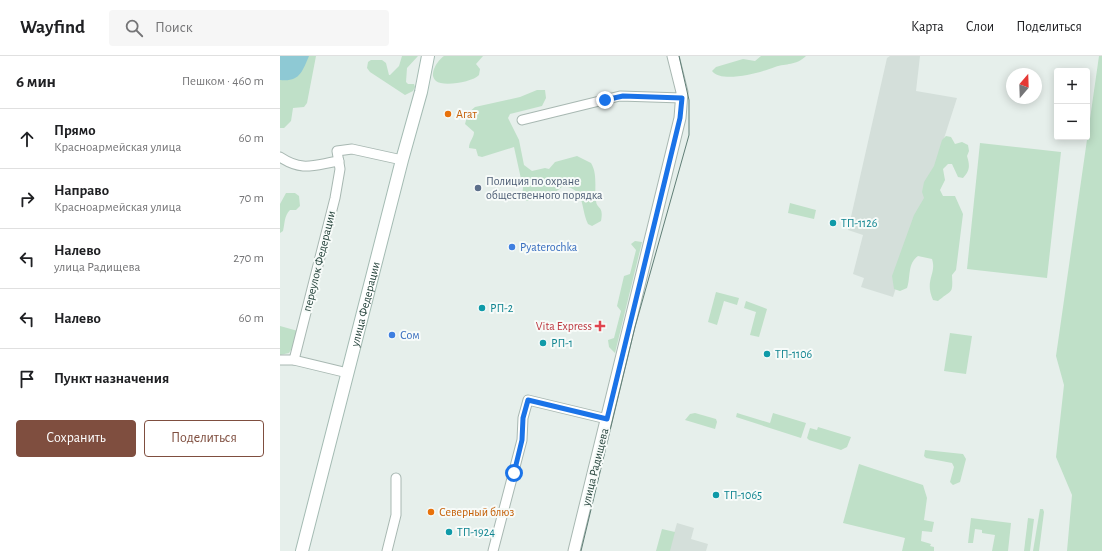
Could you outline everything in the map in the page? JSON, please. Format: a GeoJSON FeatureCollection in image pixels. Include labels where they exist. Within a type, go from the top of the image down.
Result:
{"type":"FeatureCollection","features":[{"type":"Feature","properties":{"kind":"main road","name":"улица Федерации"},"geometry":{"type":"LineString","coordinates":[[302,551],[402,160],[421,92],[428,56]]}},
{"type":"Feature","properties":{"kind":"street","name":"улица Радищева"},"geometry":{"type":"LineString","coordinates":[[574,551],[680,118],[682,98],[673,56]]}},
{"type":"Feature","properties":{"kind":"street"},"geometry":{"type":"LineString","coordinates":[[522,120],[620,96],[682,98]]}},
{"type":"Feature","properties":{"kind":"street"},"geometry":{"type":"LineString","coordinates":[[280,157],[293,165],[300,166],[339,161],[337,151],[352,149],[402,160]]}},
{"type":"Feature","properties":{"kind":"street","name":"переулок Федерации"},"geometry":{"type":"LineString","coordinates":[[294,360],[335,198],[340,169],[339,161]]}},
{"type":"Feature","properties":{"kind":"street"},"geometry":{"type":"LineString","coordinates":[[280,360],[294,360],[348,373]]}},
{"type":"Feature","properties":{"kind":"street"},"geometry":{"type":"LineString","coordinates":[[493,551],[522,440],[523,418],[528,400],[607,419]]}},
{"type":"Feature","properties":{"kind":"street"},"geometry":{"type":"LineString","coordinates":[[387,551],[396,516],[396,478]]}},
{"type":"Feature","properties":{"kind":"shaded area"},"geometry":{"type":"Polygon","coordinates":[[[890,56],[920,56],[916,91],[957,98],[893,297],[861,287],[864,278],[853,274],[863,235],[848,230],[887,58],[890,56]]]}},
{"type":"Feature","properties":{"kind":"shaded area"},"geometry":{"type":"Polygon","coordinates":[[[677,523],[694,528],[691,539],[708,544],[706,551],[669,551],[677,523]]]}},
{"type":"Feature","properties":{"kind":"green space"},"geometry":{"type":"Polygon","coordinates":[[[280,56],[316,56],[307,103],[304,107],[293,108],[291,121],[284,128],[280,128],[280,56]]]}},
{"type":"Feature","properties":{"kind":"green space"},"geometry":{"type":"Polygon","coordinates":[[[402,56],[418,56],[407,68],[406,82],[408,84],[414,84],[415,87],[413,91],[405,95],[370,72],[367,68],[368,62],[371,60],[382,60],[386,63],[390,75],[399,66],[402,56]]]}},
{"type":"Feature","properties":{"kind":"green space"},"geometry":{"type":"Polygon","coordinates":[[[444,56],[483,56],[476,64],[480,69],[479,75],[476,78],[465,82],[451,84],[436,81],[433,71],[444,56]]]}},
{"type":"Feature","properties":{"kind":"green space"},"geometry":{"type":"Polygon","coordinates":[[[761,56],[806,56],[795,63],[742,76],[724,77],[717,75],[712,71],[716,67],[743,59],[755,61],[761,56]]]}},
{"type":"Feature","properties":{"kind":"green space"},"geometry":{"type":"Polygon","coordinates":[[[1099,56],[1102,56],[1102,551],[1067,551],[1072,495],[1056,457],[1064,385],[1056,356],[1087,140],[1090,140],[1090,119],[1099,56]]]}},
{"type":"Feature","properties":{"kind":"green space"},"geometry":{"type":"Polygon","coordinates":[[[537,90],[545,90],[546,98],[542,106],[510,114],[508,118],[519,140],[524,165],[532,171],[545,168],[549,169],[555,162],[577,156],[591,163],[595,177],[595,197],[602,212],[601,221],[592,226],[588,224],[579,195],[570,188],[563,186],[555,193],[546,197],[526,201],[522,195],[523,188],[514,147],[482,157],[478,156],[476,149],[469,148],[474,132],[465,124],[468,113],[475,107],[520,97],[537,90]]]}},
{"type":"Feature","properties":{"kind":"green space"},"geometry":{"type":"Polygon","coordinates":[[[946,136],[951,137],[955,144],[962,142],[968,145],[969,151],[967,156],[969,165],[967,173],[963,178],[958,177],[952,164],[948,164],[943,169],[945,180],[940,190],[943,196],[955,196],[963,214],[956,270],[952,275],[952,289],[938,301],[933,300],[930,287],[933,269],[932,259],[918,256],[915,259],[912,263],[907,288],[900,291],[894,289],[892,276],[914,215],[924,198],[922,192],[924,182],[934,166],[942,140],[946,136]]]}},
{"type":"Feature","properties":{"kind":"green space"},"geometry":{"type":"Polygon","coordinates":[[[980,143],[1061,152],[1047,278],[967,269],[980,143]]]}},
{"type":"Feature","properties":{"kind":"green space"},"geometry":{"type":"Polygon","coordinates":[[[286,193],[295,193],[299,196],[300,206],[296,210],[290,210],[288,212],[283,231],[280,233],[280,204],[286,193]]]}},
{"type":"Feature","properties":{"kind":"green space"},"geometry":{"type":"Polygon","coordinates":[[[790,203],[816,210],[814,219],[788,213],[790,203]]]}},
{"type":"Feature","properties":{"kind":"green space"},"geometry":{"type":"Polygon","coordinates":[[[635,241],[642,242],[615,353],[609,347],[608,340],[614,338],[621,311],[617,306],[624,276],[630,274],[636,250],[631,244],[635,241]]]}},
{"type":"Feature","properties":{"kind":"green space"},"geometry":{"type":"Polygon","coordinates":[[[716,292],[739,298],[737,305],[724,301],[717,325],[708,322],[716,292]]]}},
{"type":"Feature","properties":{"kind":"green space"},"geometry":{"type":"Polygon","coordinates":[[[746,301],[767,309],[759,337],[750,335],[756,312],[744,308],[746,301]]]}},
{"type":"Feature","properties":{"kind":"green space"},"geometry":{"type":"Polygon","coordinates":[[[280,326],[298,331],[294,345],[289,353],[280,355],[280,326]]]}},
{"type":"Feature","properties":{"kind":"green space"},"geometry":{"type":"Polygon","coordinates":[[[950,333],[972,336],[966,374],[944,371],[950,333]]]}},
{"type":"Feature","properties":{"kind":"green space"},"geometry":{"type":"Polygon","coordinates":[[[695,413],[716,419],[717,422],[715,429],[685,420],[690,414],[695,413]]]}},
{"type":"Feature","properties":{"kind":"green space"},"geometry":{"type":"Polygon","coordinates":[[[737,413],[770,423],[773,413],[806,423],[801,438],[736,417],[737,413]]]}},
{"type":"Feature","properties":{"kind":"green space"},"geometry":{"type":"Polygon","coordinates":[[[818,427],[851,437],[847,447],[841,450],[809,440],[807,438],[810,428],[817,430],[818,427]]]}},
{"type":"Feature","properties":{"kind":"green space"},"geometry":{"type":"Polygon","coordinates":[[[925,450],[963,454],[966,459],[960,482],[953,485],[950,482],[954,467],[952,463],[926,458],[924,456],[925,450]]]}},
{"type":"Feature","properties":{"kind":"green space"},"geometry":{"type":"Polygon","coordinates":[[[859,464],[923,485],[927,498],[924,520],[934,522],[932,532],[922,531],[921,541],[931,544],[930,546],[934,547],[934,551],[902,551],[905,538],[843,523],[859,464]]]}},
{"type":"Feature","properties":{"kind":"green space"},"geometry":{"type":"Polygon","coordinates":[[[1040,509],[1043,509],[1044,512],[1039,551],[1033,551],[1040,509]]]}},
{"type":"Feature","properties":{"kind":"green space"},"geometry":{"type":"Polygon","coordinates":[[[971,518],[1011,523],[1008,551],[992,551],[995,535],[982,533],[982,530],[975,529],[973,543],[968,543],[971,518]]]}},
{"type":"Feature","properties":{"kind":"green space"},"geometry":{"type":"Polygon","coordinates":[[[1028,518],[1034,519],[1030,551],[1024,551],[1028,518]]]}},
{"type":"Feature","properties":{"kind":"green space"},"geometry":{"type":"Polygon","coordinates":[[[662,529],[675,532],[670,551],[656,551],[662,529]]]}},
{"type":"Feature","properties":{"kind":"water"},"geometry":{"type":"Polygon","coordinates":[[[280,56],[309,56],[302,71],[296,78],[280,80],[280,56]]]}},
{"type":"Feature","properties":{"kind":"tram line"},"geometry":{"type":"LineString","coordinates":[[581,551],[635,327],[689,135],[689,100],[679,56]]}},
{"type":"Feature","properties":{"kind":"place","name":"Агат"},"geometry":{"type":"Point","coordinates":[448,114]}},
{"type":"Feature","properties":{"kind":"place","name":"Полиция по охране общественного порядка"},"geometry":{"type":"Point","coordinates":[478,188]}},
{"type":"Feature","properties":{"kind":"place","name":"ТП-1126"},"geometry":{"type":"Point","coordinates":[833,223]}},
{"type":"Feature","properties":{"kind":"place","name":"Pyaterochka"},"geometry":{"type":"Point","coordinates":[512,247]}},
{"type":"Feature","properties":{"kind":"place","name":"РП-2"},"geometry":{"type":"Point","coordinates":[482,308]}},
{"type":"Feature","properties":{"kind":"place","name":"Vita Express"},"geometry":{"type":"Point","coordinates":[600,326]}},
{"type":"Feature","properties":{"kind":"place","name":"Сом"},"geometry":{"type":"Point","coordinates":[392,335]}},
{"type":"Feature","properties":{"kind":"place","name":"РП-1"},"geometry":{"type":"Point","coordinates":[543,343]}},
{"type":"Feature","properties":{"kind":"place","name":"ТП-1106"},"geometry":{"type":"Point","coordinates":[767,354]}},
{"type":"Feature","properties":{"kind":"place","name":"ТП-1065"},"geometry":{"type":"Point","coordinates":[716,495]}},
{"type":"Feature","properties":{"kind":"place","name":"Северный блюз"},"geometry":{"type":"Point","coordinates":[431,512]}},
{"type":"Feature","properties":{"kind":"place","name":"ТП-1924"},"geometry":{"type":"Point","coordinates":[449,532]}},
{"type":"Feature","properties":{"kind":"route"},"geometry":{"type":"LineString","coordinates":[[514,473],[522,440],[524,411],[528,400],[607,419],[680,118],[682,98],[623,96],[605,100]]}}]}
